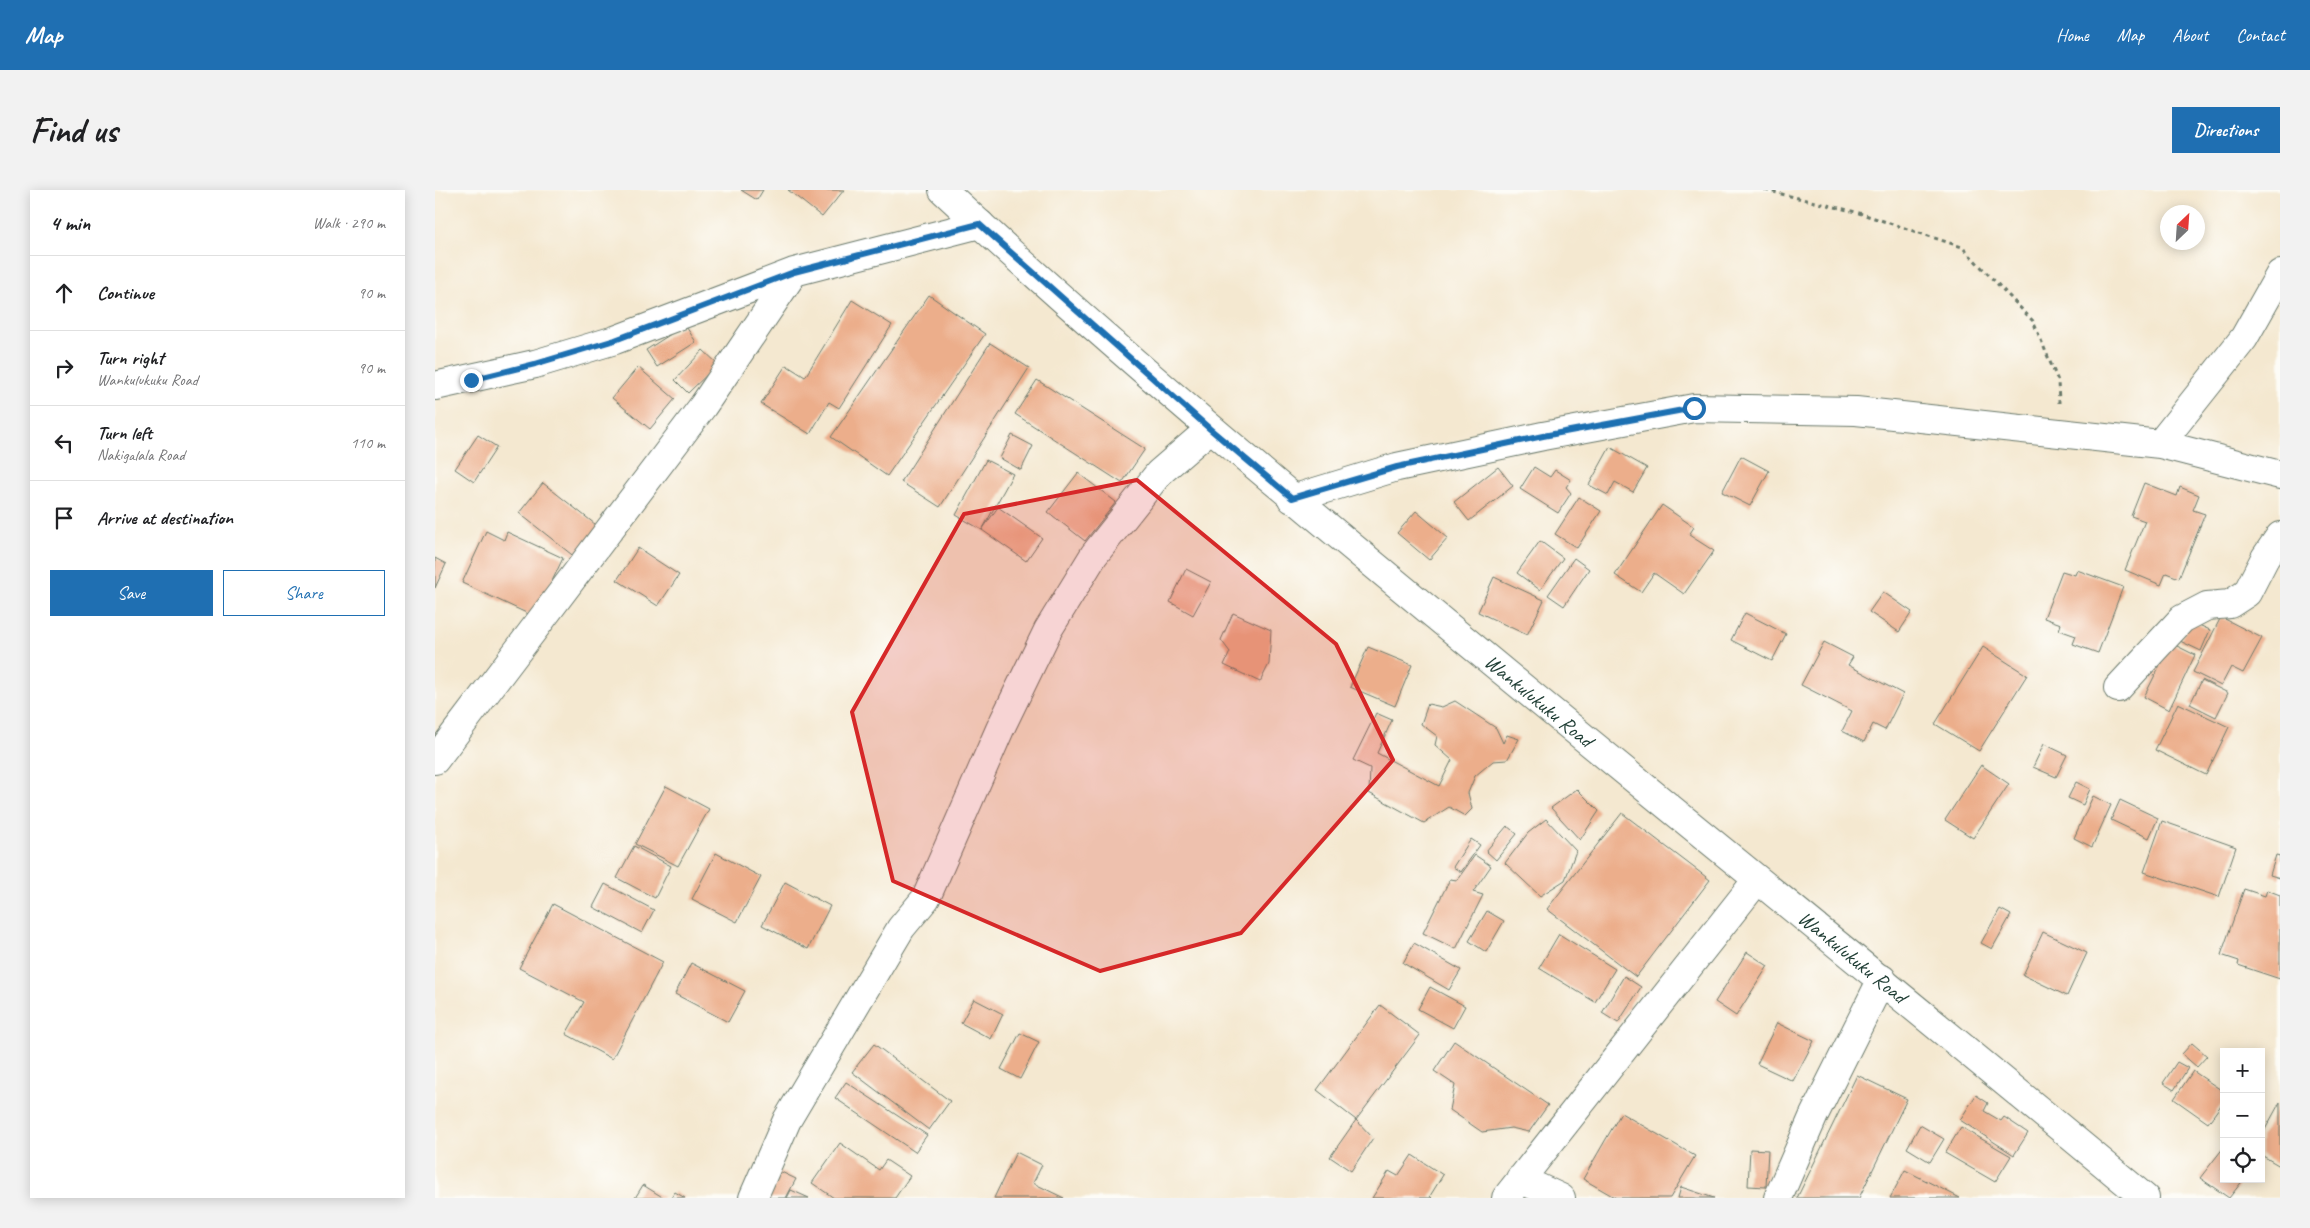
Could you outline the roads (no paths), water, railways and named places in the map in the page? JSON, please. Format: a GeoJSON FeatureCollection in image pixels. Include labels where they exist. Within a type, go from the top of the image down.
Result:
{"type":"FeatureCollection","features":[{"type":"Feature","properties":{"kind":"street","name":"Wankulukuku Road"},"geometry":{"type":"LineString","coordinates":[[943,190],[1210,429],[1292,498],[1757,880],[1882,979],[2145,1198]]}},
{"type":"Feature","properties":{"kind":"street"},"geometry":{"type":"LineString","coordinates":[[435,386],[535,364],[615,340],[794,272],[979,224]]}},
{"type":"Feature","properties":{"kind":"street"},"geometry":{"type":"LineString","coordinates":[[435,760],[703,406],[794,272]]}},
{"type":"Feature","properties":{"kind":"street"},"geometry":{"type":"LineString","coordinates":[[2160,444],[2244,338],[2280,274]]}},
{"type":"Feature","properties":{"kind":"street"},"geometry":{"type":"LineString","coordinates":[[1292,498],[1397,467],[1543,436],[1694,408],[1856,411],[2160,444],[2280,475]]}},
{"type":"Feature","properties":{"kind":"street"},"geometry":{"type":"LineString","coordinates":[[753,1198],[787,1120],[901,928],[926,898],[1000,728],[1053,622],[1094,555],[1159,473],[1210,429]]}},
{"type":"Feature","properties":{"kind":"street"},"geometry":{"type":"LineString","coordinates":[[2118,688],[2181,619],[2207,606],[2230,604],[2247,593],[2265,558],[2280,536]]}},
{"type":"Feature","properties":{"kind":"street"},"geometry":{"type":"LineString","coordinates":[[1561,1198],[1513,1188],[1757,880]]}},
{"type":"Feature","properties":{"kind":"street"},"geometry":{"type":"LineString","coordinates":[[1778,1198],[1814,1115],[1882,979]]}}]}
